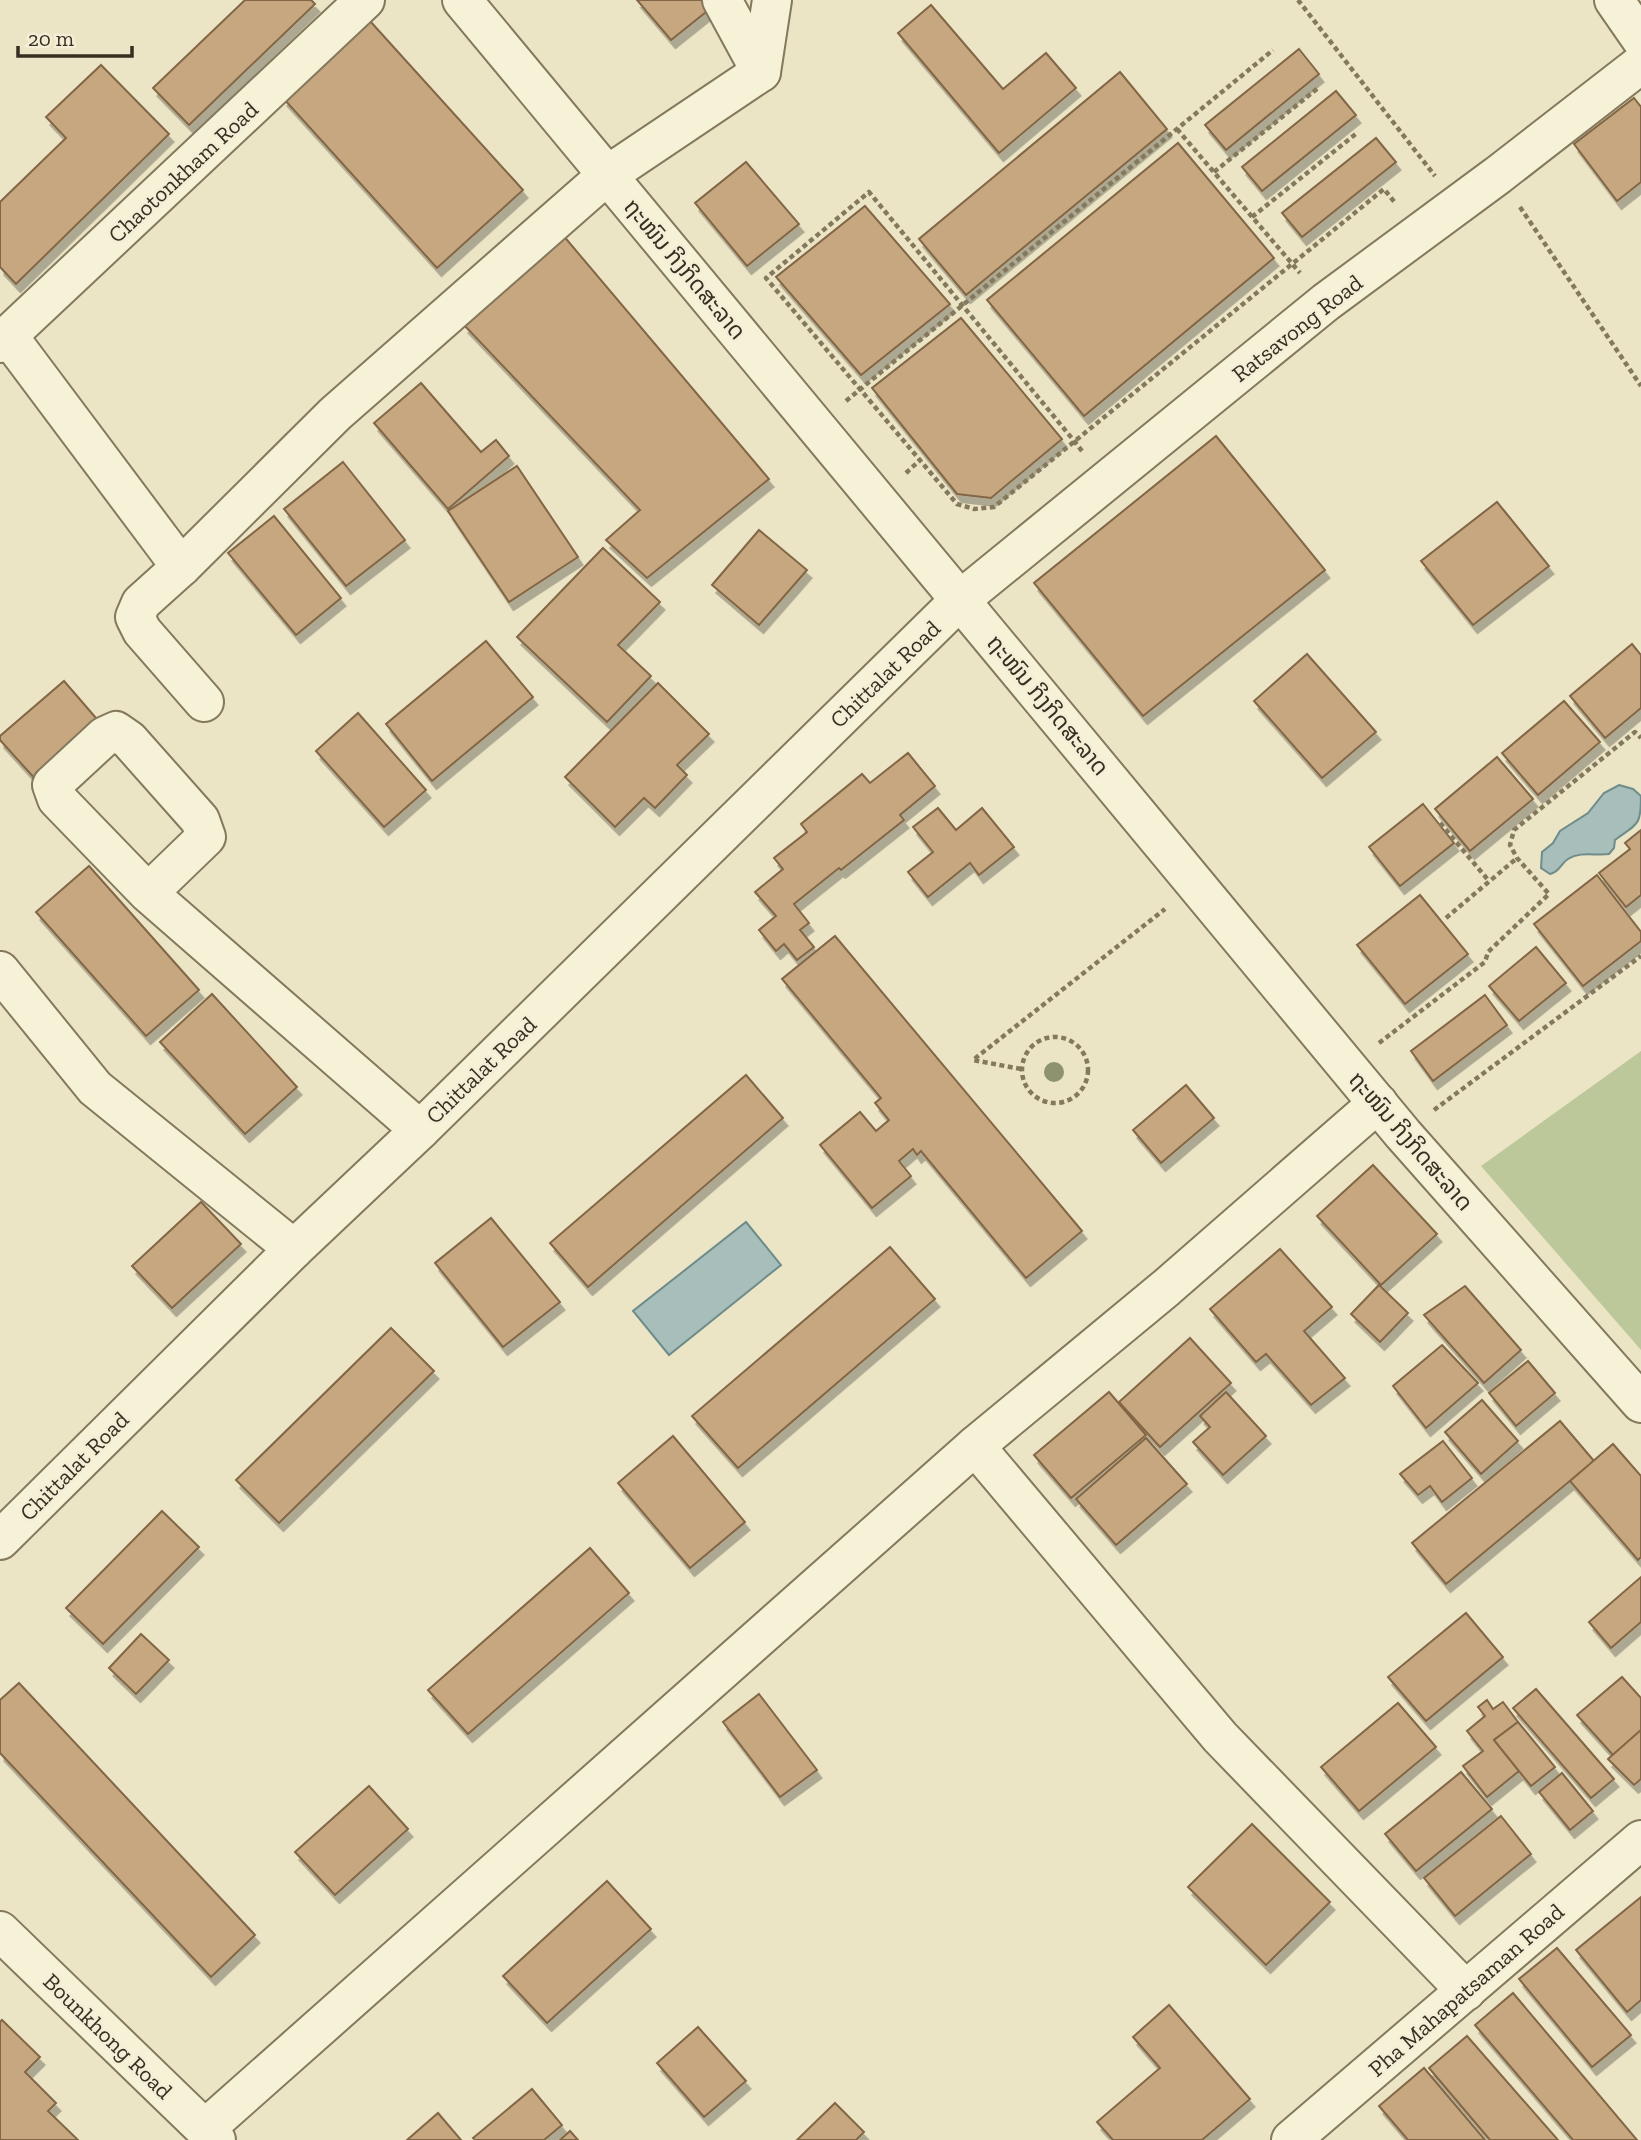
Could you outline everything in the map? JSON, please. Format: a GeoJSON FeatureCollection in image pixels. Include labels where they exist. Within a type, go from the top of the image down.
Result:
{"type":"FeatureCollection","features":[{"type":"Feature","properties":{"kind":"street","name":"Chaotonkham Road"},"geometry":{"type":"LineString","coordinates":[[4,339],[365,0]]}},
{"type":"Feature","properties":{"kind":"street","name":"ຖະໜົນ ກິງກິດສະລາດ"},"geometry":{"type":"LineString","coordinates":[[462,0],[1403,1134],[1641,1403]]}},
{"type":"Feature","properties":{"kind":"street"},"geometry":{"type":"LineString","coordinates":[[722,0],[761,72]]}},
{"type":"Feature","properties":{"kind":"street"},"geometry":{"type":"LineString","coordinates":[[204,702],[142,631],[135,617],[141,603],[181,567],[335,414],[606,176],[761,72],[772,0]]}},
{"type":"Feature","properties":{"kind":"street"},"geometry":{"type":"LineString","coordinates":[[1614,0],[1638,66]]}},
{"type":"Feature","properties":{"kind":"street","name":"Ratsavong Road"},"geometry":{"type":"LineString","coordinates":[[960,600],[1326,302],[1499,175],[1638,66]]}},
{"type":"Feature","properties":{"kind":"street"},"geometry":{"type":"LineString","coordinates":[[4,339],[181,567]]}},
{"type":"Feature","properties":{"kind":"street","name":"Chittalat Road"},"geometry":{"type":"LineString","coordinates":[[0,1540],[294,1249],[420,1130],[960,600]]}},
{"type":"Feature","properties":{"kind":"street"},"geometry":{"type":"LineString","coordinates":[[148,893],[420,1130]]}},
{"type":"Feature","properties":{"kind":"street"},"geometry":{"type":"LineString","coordinates":[[0,971],[95,1087],[294,1249]]}},
{"type":"Feature","properties":{"kind":"street"},"geometry":{"type":"LineString","coordinates":[[211,2134],[975,1446],[1166,1288],[1378,1103]]}},
{"type":"Feature","properties":{"kind":"street"},"geometry":{"type":"LineString","coordinates":[[975,1446],[1220,1737],[1466,1991]]}},
{"type":"Feature","properties":{"kind":"street","name":"Pha Mahapatsaman Road"},"geometry":{"type":"LineString","coordinates":[[1291,2140],[1641,1840]]}},
{"type":"Feature","properties":{"kind":"street","name":"Bounkhong Road"},"geometry":{"type":"LineString","coordinates":[[0,1931],[211,2134]]}},
{"type":"Feature","properties":{"kind":"path"},"geometry":{"type":"LineString","coordinates":[[1298,0],[1457,205]]}},
{"type":"Feature","properties":{"kind":"path"},"geometry":{"type":"LineString","coordinates":[[859,388],[1273,50]]}},
{"type":"Feature","properties":{"kind":"path"},"geometry":{"type":"LineString","coordinates":[[1214,172],[1318,88]]}},
{"type":"Feature","properties":{"kind":"path"},"geometry":{"type":"LineString","coordinates":[[1177,129],[1292,264]]}},
{"type":"Feature","properties":{"kind":"path"},"geometry":{"type":"LineString","coordinates":[[1252,216],[1357,133]]}},
{"type":"Feature","properties":{"kind":"path"},"geometry":{"type":"LineString","coordinates":[[1499,175],[1641,386]]}},
{"type":"Feature","properties":{"kind":"path"},"geometry":{"type":"LineString","coordinates":[[1074,442],[869,192],[766,278],[957,504],[974,509],[994,507],[1074,442],[1384,189]]}},
{"type":"Feature","properties":{"kind":"path"},"geometry":{"type":"LineString","coordinates":[[1347,1067],[1485,962],[1488,952],[1549,894],[1517,858],[1510,845],[1514,830],[1635,732],[1641,738]]}},
{"type":"Feature","properties":{"kind":"path"},"geometry":{"type":"LineString","coordinates":[[1440,823],[1489,881]]}},
{"type":"Feature","properties":{"kind":"path"},"geometry":{"type":"LineString","coordinates":[[1446,918],[1517,858]]}},
{"type":"Feature","properties":{"kind":"path"},"geometry":{"type":"LineString","coordinates":[[1021,1069],[974,1060],[1197,884]]}},
{"type":"Feature","properties":{"kind":"path"},"geometry":{"type":"LineString","coordinates":[[1403,1134],[1641,956]]}},
{"type":"Feature","properties":{"kind":"path"},"geometry":{"type":"LineString","coordinates":[[1050,1038],[1061,1038],[1072,1043],[1085,1058],[1088,1069],[1082,1089],[1074,1097],[1054,1103],[1034,1097],[1023,1079],[1021,1069],[1030,1048],[1039,1041],[1050,1038]]}},
{"type":"Feature","properties":{"kind":"green space"},"geometry":{"type":"Polygon","coordinates":[[[1641,1051],[1641,1350],[1481,1166],[1641,1051]]]}},
{"type":"Feature","properties":{"kind":"water"},"geometry":{"type":"Polygon","coordinates":[[[1619,785],[1633,789],[1641,796],[1640,813],[1637,823],[1615,840],[1614,848],[1609,854],[1583,854],[1573,857],[1550,874],[1541,868],[1542,852],[1553,843],[1560,831],[1588,813],[1604,793],[1619,785]]]}},
{"type":"Feature","properties":{"kind":"water"},"geometry":{"type":"Polygon","coordinates":[[[746,1222],[781,1265],[669,1355],[633,1311],[746,1222]]]}},
{"type":"Feature","properties":{"kind":"building"},"geometry":{"type":"Polygon","coordinates":[[[245,0],[311,0],[315,4],[189,125],[153,88],[245,0]]]}},
{"type":"Feature","properties":{"kind":"building"},"geometry":{"type":"Polygon","coordinates":[[[637,0],[713,0],[716,4],[671,40],[637,0]]]}},
{"type":"Feature","properties":{"kind":"building"},"geometry":{"type":"Polygon","coordinates":[[[931,5],[1003,89],[1046,53],[1076,88],[999,153],[898,33],[931,5]]]}},
{"type":"Feature","properties":{"kind":"building"},"geometry":{"type":"Polygon","coordinates":[[[370,21],[523,190],[437,268],[283,98],[370,21]]]}},
{"type":"Feature","properties":{"kind":"building"},"geometry":{"type":"Polygon","coordinates":[[[1299,49],[1319,74],[1226,150],[1205,125],[1299,49]]]}},
{"type":"Feature","properties":{"kind":"building"},"geometry":{"type":"Polygon","coordinates":[[[101,65],[169,134],[16,284],[0,267],[0,202],[66,138],[46,117],[101,65]]]}},
{"type":"Feature","properties":{"kind":"building"},"geometry":{"type":"Polygon","coordinates":[[[1120,72],[1167,129],[966,295],[919,239],[1120,72]]]}},
{"type":"Feature","properties":{"kind":"building"},"geometry":{"type":"Polygon","coordinates":[[[1336,91],[1356,115],[1262,191],[1242,167],[1336,91]]]}},
{"type":"Feature","properties":{"kind":"building"},"geometry":{"type":"Polygon","coordinates":[[[1634,98],[1641,107],[1641,182],[1617,201],[1574,144],[1634,98]]]}},
{"type":"Feature","properties":{"kind":"building"},"geometry":{"type":"Polygon","coordinates":[[[1376,138],[1396,162],[1302,237],[1282,213],[1376,138]]]}},
{"type":"Feature","properties":{"kind":"building"},"geometry":{"type":"Polygon","coordinates":[[[1178,143],[1274,258],[1084,416],[987,300],[1178,143]]]}},
{"type":"Feature","properties":{"kind":"building"},"geometry":{"type":"Polygon","coordinates":[[[746,162],[799,224],[747,266],[695,203],[746,162]]]}},
{"type":"Feature","properties":{"kind":"building"},"geometry":{"type":"Polygon","coordinates":[[[865,206],[950,304],[861,375],[776,277],[865,206]]]}},
{"type":"Feature","properties":{"kind":"building"},"geometry":{"type":"Polygon","coordinates":[[[562,234],[769,479],[647,578],[606,540],[640,510],[464,325],[562,234]]]}},
{"type":"Feature","properties":{"kind":"building"},"geometry":{"type":"Polygon","coordinates":[[[961,318],[1062,439],[991,498],[957,494],[872,388],[961,318]]]}},
{"type":"Feature","properties":{"kind":"building"},"geometry":{"type":"Polygon","coordinates":[[[421,383],[481,452],[496,440],[509,456],[448,509],[374,423],[421,383]]]}},
{"type":"Feature","properties":{"kind":"building"},"geometry":{"type":"Polygon","coordinates":[[[1216,436],[1325,570],[1143,716],[1034,583],[1216,436]]]}},
{"type":"Feature","properties":{"kind":"building"},"geometry":{"type":"Polygon","coordinates":[[[343,462],[405,540],[346,586],[284,509],[343,462]]]}},
{"type":"Feature","properties":{"kind":"building"},"geometry":{"type":"Polygon","coordinates":[[[517,466],[578,557],[509,602],[448,511],[517,466]]]}},
{"type":"Feature","properties":{"kind":"building"},"geometry":{"type":"Polygon","coordinates":[[[1497,502],[1549,566],[1473,625],[1421,561],[1497,502]]]}},
{"type":"Feature","properties":{"kind":"building"},"geometry":{"type":"Polygon","coordinates":[[[274,516],[341,598],[296,635],[228,553],[274,516]]]}},
{"type":"Feature","properties":{"kind":"building"},"geometry":{"type":"Polygon","coordinates":[[[759,530],[807,570],[759,625],[712,585],[759,530]]]}},
{"type":"Feature","properties":{"kind":"building"},"geometry":{"type":"Polygon","coordinates":[[[603,548],[660,602],[618,645],[651,676],[607,722],[517,637],[603,548]]]}},
{"type":"Feature","properties":{"kind":"building"},"geometry":{"type":"Polygon","coordinates":[[[486,641],[533,697],[432,781],[386,724],[486,641]]]}},
{"type":"Feature","properties":{"kind":"building"},"geometry":{"type":"Polygon","coordinates":[[[1632,644],[1641,655],[1641,708],[1605,738],[1570,696],[1632,644]]]}},
{"type":"Feature","properties":{"kind":"building"},"geometry":{"type":"Polygon","coordinates":[[[1307,654],[1376,732],[1322,778],[1254,701],[1307,654]]]}},
{"type":"Feature","properties":{"kind":"building"},"geometry":{"type":"Polygon","coordinates":[[[64,681],[102,725],[37,781],[0,740],[0,736],[64,681]]]}},
{"type":"Feature","properties":{"kind":"building"},"geometry":{"type":"Polygon","coordinates":[[[658,683],[709,734],[677,765],[687,775],[655,808],[644,798],[615,827],[565,777],[658,683]]]}},
{"type":"Feature","properties":{"kind":"building"},"geometry":{"type":"Polygon","coordinates":[[[1564,701],[1600,742],[1538,795],[1502,753],[1564,701]]]}},
{"type":"Feature","properties":{"kind":"building"},"geometry":{"type":"Polygon","coordinates":[[[358,713],[426,790],[384,827],[316,751],[358,713]]]}},
{"type":"Feature","properties":{"kind":"building"},"geometry":{"type":"Polygon","coordinates":[[[908,753],[935,786],[900,815],[904,820],[794,904],[809,923],[800,930],[814,947],[797,960],[784,944],[776,951],[759,930],[776,916],[755,892],[783,869],[774,858],[807,832],[801,824],[862,774],[870,783],[908,753]]]}},
{"type":"Feature","properties":{"kind":"building"},"geometry":{"type":"Polygon","coordinates":[[[1497,757],[1533,799],[1470,851],[1435,809],[1497,757]]]}},
{"type":"Feature","properties":{"kind":"building"},"geometry":{"type":"Polygon","coordinates":[[[1423,804],[1454,843],[1400,886],[1369,847],[1423,804]]]}},
{"type":"Feature","properties":{"kind":"building"},"geometry":{"type":"Polygon","coordinates":[[[938,808],[956,830],[982,808],[1014,847],[979,875],[970,863],[928,897],[908,872],[933,852],[913,827],[938,808]]]}},
{"type":"Feature","properties":{"kind":"building"},"geometry":{"type":"Polygon","coordinates":[[[1641,830],[1641,895],[1626,907],[1599,873],[1630,849],[1625,843],[1641,830]]]}},
{"type":"Feature","properties":{"kind":"building"},"geometry":{"type":"Polygon","coordinates":[[[89,866],[199,990],[146,1036],[36,912],[89,866]]]}},
{"type":"Feature","properties":{"kind":"building"},"geometry":{"type":"Polygon","coordinates":[[[1597,875],[1641,932],[1641,941],[1583,986],[1534,924],[1597,875]]]}},
{"type":"Feature","properties":{"kind":"building"},"geometry":{"type":"Polygon","coordinates":[[[1420,895],[1468,954],[1405,1004],[1357,945],[1420,895]]]}},
{"type":"Feature","properties":{"kind":"building"},"geometry":{"type":"Polygon","coordinates":[[[835,936],[1082,1231],[1026,1278],[921,1151],[917,1155],[913,1149],[899,1161],[911,1176],[872,1208],[820,1145],[860,1112],[876,1131],[889,1120],[875,1103],[881,1098],[782,979],[835,936]]]}},
{"type":"Feature","properties":{"kind":"building"},"geometry":{"type":"Polygon","coordinates":[[[1536,947],[1566,983],[1519,1021],[1489,986],[1536,947]]]}},
{"type":"Feature","properties":{"kind":"building"},"geometry":{"type":"Polygon","coordinates":[[[212,994],[297,1087],[245,1134],[160,1042],[212,994]]]}},
{"type":"Feature","properties":{"kind":"building"},"geometry":{"type":"Polygon","coordinates":[[[1485,995],[1507,1025],[1433,1081],[1411,1051],[1485,995]]]}},
{"type":"Feature","properties":{"kind":"building"},"geometry":{"type":"Polygon","coordinates":[[[746,1075],[783,1118],[588,1287],[550,1243],[746,1075]]]}},
{"type":"Feature","properties":{"kind":"building"},"geometry":{"type":"Polygon","coordinates":[[[1186,1085],[1214,1118],[1161,1163],[1133,1130],[1186,1085]]]}},
{"type":"Feature","properties":{"kind":"building"},"geometry":{"type":"Polygon","coordinates":[[[1373,1165],[1437,1234],[1381,1285],[1317,1216],[1373,1165]]]}},
{"type":"Feature","properties":{"kind":"building"},"geometry":{"type":"Polygon","coordinates":[[[201,1202],[241,1244],[172,1308],[132,1266],[201,1202]]]}},
{"type":"Feature","properties":{"kind":"building"},"geometry":{"type":"Polygon","coordinates":[[[491,1218],[560,1302],[503,1347],[435,1263],[491,1218]]]}},
{"type":"Feature","properties":{"kind":"building"},"geometry":{"type":"Polygon","coordinates":[[[890,1247],[935,1299],[738,1468],[692,1416],[890,1247]]]}},
{"type":"Feature","properties":{"kind":"building"},"geometry":{"type":"Polygon","coordinates":[[[1280,1249],[1332,1307],[1304,1331],[1345,1378],[1311,1405],[1266,1354],[1256,1362],[1210,1309],[1280,1249]]]}},
{"type":"Feature","properties":{"kind":"building"},"geometry":{"type":"Polygon","coordinates":[[[1379,1285],[1408,1313],[1380,1342],[1351,1314],[1379,1285]]]}},
{"type":"Feature","properties":{"kind":"building"},"geometry":{"type":"Polygon","coordinates":[[[1465,1286],[1521,1350],[1484,1383],[1424,1315],[1465,1286]]]}},
{"type":"Feature","properties":{"kind":"building"},"geometry":{"type":"Polygon","coordinates":[[[391,1328],[434,1371],[279,1523],[236,1480],[391,1328]]]}},
{"type":"Feature","properties":{"kind":"building"},"geometry":{"type":"Polygon","coordinates":[[[1190,1338],[1231,1383],[1160,1447],[1119,1402],[1190,1338]]]}},
{"type":"Feature","properties":{"kind":"building"},"geometry":{"type":"Polygon","coordinates":[[[1442,1345],[1478,1383],[1426,1428],[1393,1386],[1442,1345]]]}},
{"type":"Feature","properties":{"kind":"building"},"geometry":{"type":"Polygon","coordinates":[[[1528,1361],[1555,1393],[1516,1426],[1489,1393],[1528,1361]]]}},
{"type":"Feature","properties":{"kind":"building"},"geometry":{"type":"Polygon","coordinates":[[[1109,1392],[1146,1435],[1071,1498],[1034,1455],[1109,1392]]]}},
{"type":"Feature","properties":{"kind":"building"},"geometry":{"type":"Polygon","coordinates":[[[1226,1392],[1266,1436],[1223,1475],[1193,1442],[1210,1427],[1200,1416],[1226,1392]]]}},
{"type":"Feature","properties":{"kind":"building"},"geometry":{"type":"Polygon","coordinates":[[[1482,1400],[1518,1441],[1481,1474],[1445,1432],[1482,1400]]]}},
{"type":"Feature","properties":{"kind":"building"},"geometry":{"type":"Polygon","coordinates":[[[1560,1421],[1594,1461],[1446,1584],[1412,1543],[1560,1421]]]}},
{"type":"Feature","properties":{"kind":"building"},"geometry":{"type":"Polygon","coordinates":[[[673,1436],[745,1522],[690,1568],[618,1483],[673,1436]]]}},
{"type":"Feature","properties":{"kind":"building"},"geometry":{"type":"Polygon","coordinates":[[[1146,1438],[1187,1484],[1116,1545],[1076,1499],[1146,1438]]]}},
{"type":"Feature","properties":{"kind":"building"},"geometry":{"type":"Polygon","coordinates":[[[1443,1441],[1472,1478],[1442,1502],[1430,1486],[1418,1495],[1400,1474],[1443,1441]]]}},
{"type":"Feature","properties":{"kind":"building"},"geometry":{"type":"Polygon","coordinates":[[[1613,1444],[1641,1476],[1641,1557],[1638,1560],[1570,1481],[1613,1444]]]}},
{"type":"Feature","properties":{"kind":"building"},"geometry":{"type":"Polygon","coordinates":[[[162,1511],[199,1547],[103,1644],[66,1608],[162,1511]]]}},
{"type":"Feature","properties":{"kind":"building"},"geometry":{"type":"Polygon","coordinates":[[[590,1548],[629,1593],[468,1734],[428,1690],[590,1548]]]}},
{"type":"Feature","properties":{"kind":"building"},"geometry":{"type":"Polygon","coordinates":[[[1641,1577],[1641,1622],[1611,1648],[1589,1622],[1641,1577]]]}},
{"type":"Feature","properties":{"kind":"building"},"geometry":{"type":"Polygon","coordinates":[[[1466,1613],[1503,1657],[1426,1721],[1388,1677],[1466,1613]]]}},
{"type":"Feature","properties":{"kind":"building"},"geometry":{"type":"Polygon","coordinates":[[[141,1634],[169,1660],[136,1694],[109,1668],[141,1634]]]}},
{"type":"Feature","properties":{"kind":"building"},"geometry":{"type":"Polygon","coordinates":[[[1622,1677],[1641,1698],[1641,1730],[1613,1755],[1577,1715],[1622,1677]]]}},
{"type":"Feature","properties":{"kind":"building"},"geometry":{"type":"Polygon","coordinates":[[[19,1683],[255,1935],[211,1977],[0,1753],[0,1700],[19,1683]]]}},
{"type":"Feature","properties":{"kind":"building"},"geometry":{"type":"Polygon","coordinates":[[[1536,1689],[1614,1779],[1591,1798],[1513,1708],[1536,1689]]]}},
{"type":"Feature","properties":{"kind":"building"},"geometry":{"type":"Polygon","coordinates":[[[759,1694],[817,1770],[780,1797],[723,1722],[759,1694]]]}},
{"type":"Feature","properties":{"kind":"building"},"geometry":{"type":"Polygon","coordinates":[[[1487,1700],[1493,1709],[1503,1702],[1518,1722],[1494,1740],[1519,1771],[1487,1797],[1463,1766],[1483,1751],[1467,1731],[1485,1716],[1478,1707],[1487,1700]]]}},
{"type":"Feature","properties":{"kind":"building"},"geometry":{"type":"Polygon","coordinates":[[[1398,1703],[1436,1747],[1359,1811],[1321,1767],[1398,1703]]]}},
{"type":"Feature","properties":{"kind":"building"},"geometry":{"type":"Polygon","coordinates":[[[1518,1722],[1555,1767],[1531,1786],[1494,1740],[1518,1722]]]}},
{"type":"Feature","properties":{"kind":"building"},"geometry":{"type":"Polygon","coordinates":[[[1641,1730],[1641,1779],[1634,1785],[1608,1759],[1641,1730]]]}},
{"type":"Feature","properties":{"kind":"building"},"geometry":{"type":"Polygon","coordinates":[[[1461,1772],[1492,1809],[1416,1871],[1385,1834],[1461,1772]]]}},
{"type":"Feature","properties":{"kind":"building"},"geometry":{"type":"Polygon","coordinates":[[[1562,1773],[1593,1811],[1570,1830],[1539,1792],[1562,1773]]]}},
{"type":"Feature","properties":{"kind":"building"},"geometry":{"type":"Polygon","coordinates":[[[369,1786],[408,1829],[335,1895],[295,1852],[369,1786]]]}},
{"type":"Feature","properties":{"kind":"building"},"geometry":{"type":"Polygon","coordinates":[[[1501,1816],[1531,1854],[1455,1916],[1424,1878],[1501,1816]]]}},
{"type":"Feature","properties":{"kind":"building"},"geometry":{"type":"Polygon","coordinates":[[[1252,1824],[1330,1902],[1266,1965],[1188,1887],[1252,1824]]]}},
{"type":"Feature","properties":{"kind":"building"},"geometry":{"type":"Polygon","coordinates":[[[607,1881],[651,1929],[547,2023],[503,1976],[607,1881]]]}},
{"type":"Feature","properties":{"kind":"building"},"geometry":{"type":"Polygon","coordinates":[[[1641,1897],[1641,2000],[1627,2012],[1576,1950],[1641,1897]]]}},
{"type":"Feature","properties":{"kind":"building"},"geometry":{"type":"Polygon","coordinates":[[[1557,1948],[1631,2035],[1592,2067],[1519,1979],[1557,1948]]]}},
{"type":"Feature","properties":{"kind":"building"},"geometry":{"type":"Polygon","coordinates":[[[1513,1993],[1637,2140],[1573,2140],[1475,2025],[1513,1993]]]}},
{"type":"Feature","properties":{"kind":"building"},"geometry":{"type":"Polygon","coordinates":[[[1169,2005],[1250,2099],[1202,2140],[1113,2140],[1097,2122],[1160,2068],[1133,2037],[1169,2005]]]}},
{"type":"Feature","properties":{"kind":"building"},"geometry":{"type":"Polygon","coordinates":[[[2,2020],[40,2057],[25,2072],[56,2103],[48,2111],[78,2140],[0,2140],[2,2020]]]}},
{"type":"Feature","properties":{"kind":"building"},"geometry":{"type":"Polygon","coordinates":[[[698,2027],[746,2081],[704,2117],[657,2063],[698,2027]]]}},
{"type":"Feature","properties":{"kind":"building"},"geometry":{"type":"Polygon","coordinates":[[[1467,2036],[1558,2140],[1490,2140],[1429,2068],[1467,2036]]]}},
{"type":"Feature","properties":{"kind":"building"},"geometry":{"type":"Polygon","coordinates":[[[1424,2068],[1485,2140],[1408,2140],[1379,2106],[1424,2068]]]}},
{"type":"Feature","properties":{"kind":"building"},"geometry":{"type":"Polygon","coordinates":[[[532,2089],[562,2125],[544,2140],[473,2138],[532,2089]]]}},
{"type":"Feature","properties":{"kind":"building"},"geometry":{"type":"Polygon","coordinates":[[[835,2103],[864,2132],[856,2140],[797,2140],[835,2103]]]}},
{"type":"Feature","properties":{"kind":"building"},"geometry":{"type":"Polygon","coordinates":[[[438,2113],[461,2140],[407,2140],[438,2113]]]}},
{"type":"Feature","properties":{"kind":"building"},"geometry":{"type":"Polygon","coordinates":[[[570,2131],[578,2140],[560,2140],[570,2131]]]}}]}
